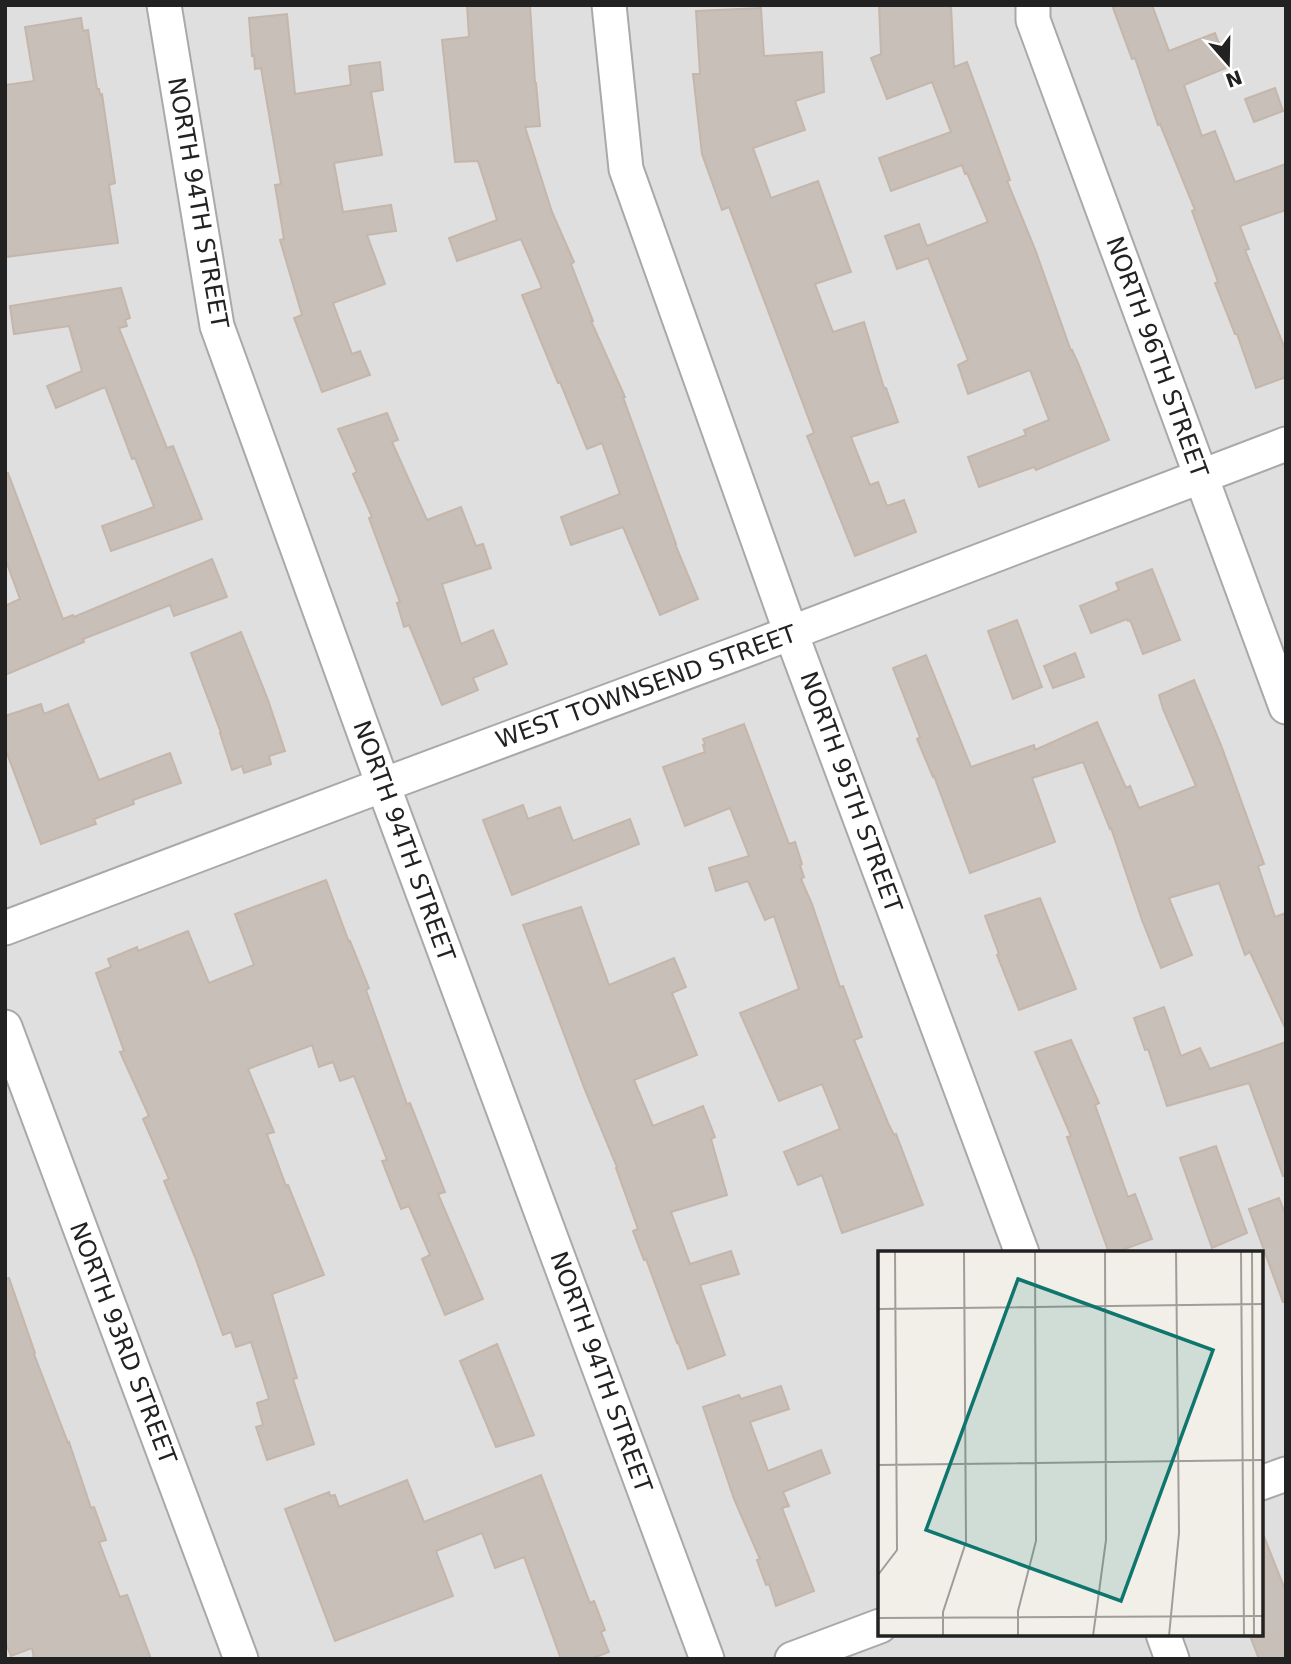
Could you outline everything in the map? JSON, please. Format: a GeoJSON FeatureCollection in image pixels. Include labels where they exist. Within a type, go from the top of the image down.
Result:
{"type":"FeatureCollection","features":[{"type":"Feature","properties":{"kind":"street","name":"NORTH 94TH STREET"},"geometry":{"type":"LineString","coordinates":[[164,5],[217,326],[383,785],[707,1659]]}},
{"type":"Feature","properties":{"kind":"street","name":"NORTH 95TH STREET"},"geometry":{"type":"LineString","coordinates":[[610,5],[626,169],[791,633],[1020,1251]]}},
{"type":"Feature","properties":{"kind":"street","name":"NORTH 96TH STREET"},"geometry":{"type":"LineString","coordinates":[[1033,5],[1033,20],[1286,707]]}},
{"type":"Feature","properties":{"kind":"street","name":"WEST TOWNSEND STREET"},"geometry":{"type":"LineString","coordinates":[[5,928],[1286,444]]}},
{"type":"Feature","properties":{"kind":"street","name":"NORTH 93RD STREET"},"geometry":{"type":"LineString","coordinates":[[5,1027],[241,1659]]}},
{"type":"Feature","properties":{"kind":"street"},"geometry":{"type":"LineString","coordinates":[[1263,1482],[1286,1474]]}},
{"type":"Feature","properties":{"kind":"street"},"geometry":{"type":"LineString","coordinates":[[792,1659],[878,1627]]}},
{"type":"Feature","properties":{"kind":"street"},"geometry":{"type":"LineString","coordinates":[[1164,1636],[1172,1659]]}},
{"type":"Feature","properties":{"kind":"shaded area"},"geometry":{"type":"Polygon","coordinates":[[[5,5],[1286,5],[1286,1659],[5,1659],[5,5]]]}},
{"type":"Feature","properties":{"kind":"building"},"geometry":{"type":"Polygon","coordinates":[[[467,5],[530,5],[540,126],[525,127],[552,212],[574,262],[571,264],[591,321],[625,397],[675,544],[698,599],[660,615],[623,527],[571,545],[561,517],[620,494],[602,443],[587,449],[522,295],[542,288],[521,239],[457,261],[449,238],[497,220],[478,161],[455,162],[442,40],[469,37],[467,5]]]}},
{"type":"Feature","properties":{"kind":"building"},"geometry":{"type":"Polygon","coordinates":[[[879,5],[951,5],[954,67],[967,62],[1010,180],[1007,181],[1035,249],[1071,351],[1109,440],[1036,470],[1034,467],[979,487],[968,457],[1026,435],[1024,430],[1049,420],[1030,370],[968,394],[958,365],[968,360],[928,258],[897,269],[885,236],[919,224],[927,246],[988,222],[962,165],[891,191],[879,158],[951,132],[932,82],[887,99],[871,58],[881,54],[879,5]]]}},
{"type":"Feature","properties":{"kind":"building"},"geometry":{"type":"Polygon","coordinates":[[[1112,5],[1152,5],[1169,51],[1215,33],[1226,68],[1184,85],[1202,136],[1215,131],[1235,182],[1286,164],[1286,210],[1240,226],[1249,249],[1245,250],[1286,351],[1286,377],[1256,388],[1215,283],[1218,282],[1192,211],[1195,210],[1160,124],[1158,125],[1135,58],[1132,59],[1112,5]]]}},
{"type":"Feature","properties":{"kind":"building"},"geometry":{"type":"Polygon","coordinates":[[[761,8],[764,56],[822,52],[824,92],[795,101],[805,130],[753,148],[771,198],[818,181],[851,272],[815,284],[833,332],[864,322],[884,388],[898,422],[851,437],[870,485],[878,482],[887,506],[904,500],[916,532],[855,556],[807,436],[814,433],[729,207],[722,210],[702,154],[693,74],[700,74],[696,11],[761,8]]]}},
{"type":"Feature","properties":{"kind":"building"},"geometry":{"type":"Polygon","coordinates":[[[287,14],[295,94],[351,85],[349,66],[380,62],[383,90],[371,92],[382,155],[334,163],[343,212],[391,205],[396,231],[367,235],[385,284],[333,303],[352,354],[360,351],[370,375],[322,392],[294,318],[302,315],[280,240],[284,239],[275,185],[281,184],[261,68],[255,69],[254,55],[252,56],[249,18],[287,14]]]}},
{"type":"Feature","properties":{"kind":"building"},"geometry":{"type":"Polygon","coordinates":[[[81,18],[83,31],[88,30],[97,89],[100,95],[102,94],[115,183],[109,185],[118,243],[5,257],[5,85],[34,81],[25,27],[81,18]]]}},
{"type":"Feature","properties":{"kind":"building"},"geometry":{"type":"Polygon","coordinates":[[[1275,88],[1283,111],[1254,122],[1245,99],[1275,88]]]}},
{"type":"Feature","properties":{"kind":"building"},"geometry":{"type":"Polygon","coordinates":[[[121,288],[130,318],[125,320],[127,326],[119,328],[167,448],[173,446],[202,519],[111,551],[102,526],[154,507],[135,458],[132,459],[105,387],[56,408],[47,386],[82,371],[69,326],[14,334],[10,306],[121,288]]]}},
{"type":"Feature","properties":{"kind":"building"},"geometry":{"type":"Polygon","coordinates":[[[387,413],[398,440],[392,442],[427,520],[461,507],[476,546],[483,544],[491,568],[442,584],[461,644],[493,630],[507,664],[473,678],[478,690],[442,705],[409,625],[404,627],[397,603],[400,602],[369,518],[372,517],[353,474],[357,472],[338,429],[387,413]]]}},
{"type":"Feature","properties":{"kind":"building"},"geometry":{"type":"Polygon","coordinates":[[[5,473],[8,473],[63,619],[73,615],[74,617],[212,559],[227,597],[174,616],[170,605],[83,639],[84,642],[5,675],[5,606],[20,599],[5,558],[5,473]]]}},
{"type":"Feature","properties":{"kind":"building"},"geometry":{"type":"Polygon","coordinates":[[[1152,569],[1180,640],[1143,654],[1130,620],[1091,633],[1080,606],[1119,590],[1116,583],[1152,569]]]}},
{"type":"Feature","properties":{"kind":"building"},"geometry":{"type":"Polygon","coordinates":[[[1017,620],[1042,687],[1013,699],[988,631],[1017,620]]]}},
{"type":"Feature","properties":{"kind":"building"},"geometry":{"type":"Polygon","coordinates":[[[241,632],[285,751],[269,756],[271,764],[244,773],[242,766],[232,770],[191,653],[241,632]]]}},
{"type":"Feature","properties":{"kind":"building"},"geometry":{"type":"Polygon","coordinates":[[[1075,653],[1084,677],[1053,688],[1044,666],[1075,653]]]}},
{"type":"Feature","properties":{"kind":"building"},"geometry":{"type":"Polygon","coordinates":[[[926,655],[971,767],[1034,745],[1035,750],[1097,722],[1126,788],[1130,786],[1139,808],[1196,786],[1159,695],[1194,680],[1221,745],[1264,864],[1258,866],[1275,917],[1286,913],[1286,1030],[1250,952],[1245,955],[1219,883],[1169,898],[1192,955],[1161,968],[1111,828],[1083,762],[1032,778],[1055,842],[970,873],[934,776],[917,739],[920,737],[893,668],[926,655]]]}},
{"type":"Feature","properties":{"kind":"building"},"geometry":{"type":"Polygon","coordinates":[[[41,704],[44,714],[68,704],[99,780],[170,753],[181,783],[133,800],[134,804],[94,819],[96,824],[41,844],[5,748],[5,716],[41,704]]]}},
{"type":"Feature","properties":{"kind":"building"},"geometry":{"type":"Polygon","coordinates":[[[744,724],[789,844],[795,842],[802,864],[800,865],[804,877],[801,879],[840,987],[843,986],[862,1037],[854,1040],[888,1123],[894,1135],[896,1134],[923,1205],[842,1233],[822,1175],[798,1185],[784,1152],[840,1129],[822,1084],[779,1101],[740,1013],[799,989],[774,916],[765,920],[748,881],[716,891],[709,868],[749,856],[730,808],[685,826],[663,767],[705,752],[703,739],[744,724]]]}},
{"type":"Feature","properties":{"kind":"building"},"geometry":{"type":"Polygon","coordinates":[[[523,805],[528,819],[560,807],[573,841],[630,819],[639,844],[512,895],[483,820],[523,805]]]}},
{"type":"Feature","properties":{"kind":"building"},"geometry":{"type":"Polygon","coordinates":[[[326,880],[369,988],[366,990],[407,1104],[410,1103],[445,1192],[438,1194],[483,1299],[445,1315],[422,1259],[430,1255],[409,1206],[401,1209],[382,1161],[387,1160],[354,1076],[340,1081],[333,1062],[319,1067],[312,1045],[248,1069],[274,1132],[267,1134],[286,1186],[288,1185],[324,1275],[272,1294],[297,1378],[293,1379],[314,1444],[267,1460],[256,1427],[263,1425],[257,1403],[269,1399],[251,1342],[236,1347],[231,1332],[223,1335],[164,1181],[169,1179],[143,1119],[149,1116],[120,1052],[124,1051],[96,973],[111,967],[108,959],[137,947],[138,951],[188,931],[209,983],[254,965],[235,914],[326,880]]]}},
{"type":"Feature","properties":{"kind":"building"},"geometry":{"type":"Polygon","coordinates":[[[1040,898],[1076,989],[1019,1010],[985,916],[1040,898]]]}},
{"type":"Feature","properties":{"kind":"building"},"geometry":{"type":"Polygon","coordinates":[[[581,907],[609,985],[674,958],[686,987],[672,993],[697,1055],[634,1080],[653,1126],[703,1106],[715,1137],[711,1139],[727,1195],[671,1212],[690,1264],[731,1251],[739,1274],[700,1285],[725,1355],[688,1369],[633,1231],[638,1229],[617,1167],[523,925],[581,907]]]}},
{"type":"Feature","properties":{"kind":"building"},"geometry":{"type":"Polygon","coordinates":[[[1164,1007],[1181,1056],[1200,1048],[1210,1069],[1286,1042],[1286,1176],[1283,1176],[1249,1083],[1167,1106],[1148,1049],[1145,1050],[1134,1018],[1164,1007]]]}},
{"type":"Feature","properties":{"kind":"building"},"geometry":{"type":"Polygon","coordinates":[[[1071,1040],[1099,1103],[1095,1105],[1128,1197],[1135,1194],[1152,1239],[1119,1251],[1108,1251],[1067,1137],[1071,1136],[1035,1052],[1071,1040]]]}},
{"type":"Feature","properties":{"kind":"building"},"geometry":{"type":"Polygon","coordinates":[[[1216,1146],[1247,1233],[1212,1248],[1180,1158],[1216,1146]]]}},
{"type":"Feature","properties":{"kind":"building"},"geometry":{"type":"Polygon","coordinates":[[[1279,1198],[1286,1216],[1286,1301],[1283,1302],[1249,1209],[1279,1198]]]}},
{"type":"Feature","properties":{"kind":"building"},"geometry":{"type":"Polygon","coordinates":[[[9,1278],[91,1508],[94,1507],[106,1540],[99,1542],[120,1597],[128,1597],[151,1659],[34,1659],[32,1648],[11,1656],[5,1641],[5,1279],[9,1278]]]}},
{"type":"Feature","properties":{"kind":"building"},"geometry":{"type":"Polygon","coordinates":[[[497,1344],[534,1435],[496,1447],[460,1361],[497,1344]]]}},
{"type":"Feature","properties":{"kind":"building"},"geometry":{"type":"Polygon","coordinates":[[[781,1386],[789,1409],[750,1422],[768,1471],[821,1450],[830,1473],[783,1492],[789,1506],[782,1508],[814,1591],[776,1606],[757,1560],[760,1559],[734,1499],[703,1407],[739,1395],[741,1399],[781,1386]]]}},
{"type":"Feature","properties":{"kind":"building"},"geometry":{"type":"Polygon","coordinates":[[[541,1475],[590,1603],[594,1601],[605,1630],[601,1632],[609,1652],[591,1659],[561,1659],[524,1557],[495,1568],[482,1533],[436,1551],[453,1596],[335,1641],[285,1509],[329,1492],[330,1496],[335,1495],[339,1507],[407,1480],[424,1522],[541,1475]]]}},
{"type":"Feature","properties":{"kind":"building"},"geometry":{"type":"Polygon","coordinates":[[[1263,1534],[1286,1592],[1286,1659],[1259,1659],[1250,1636],[1263,1636],[1263,1534]]]}}]}
